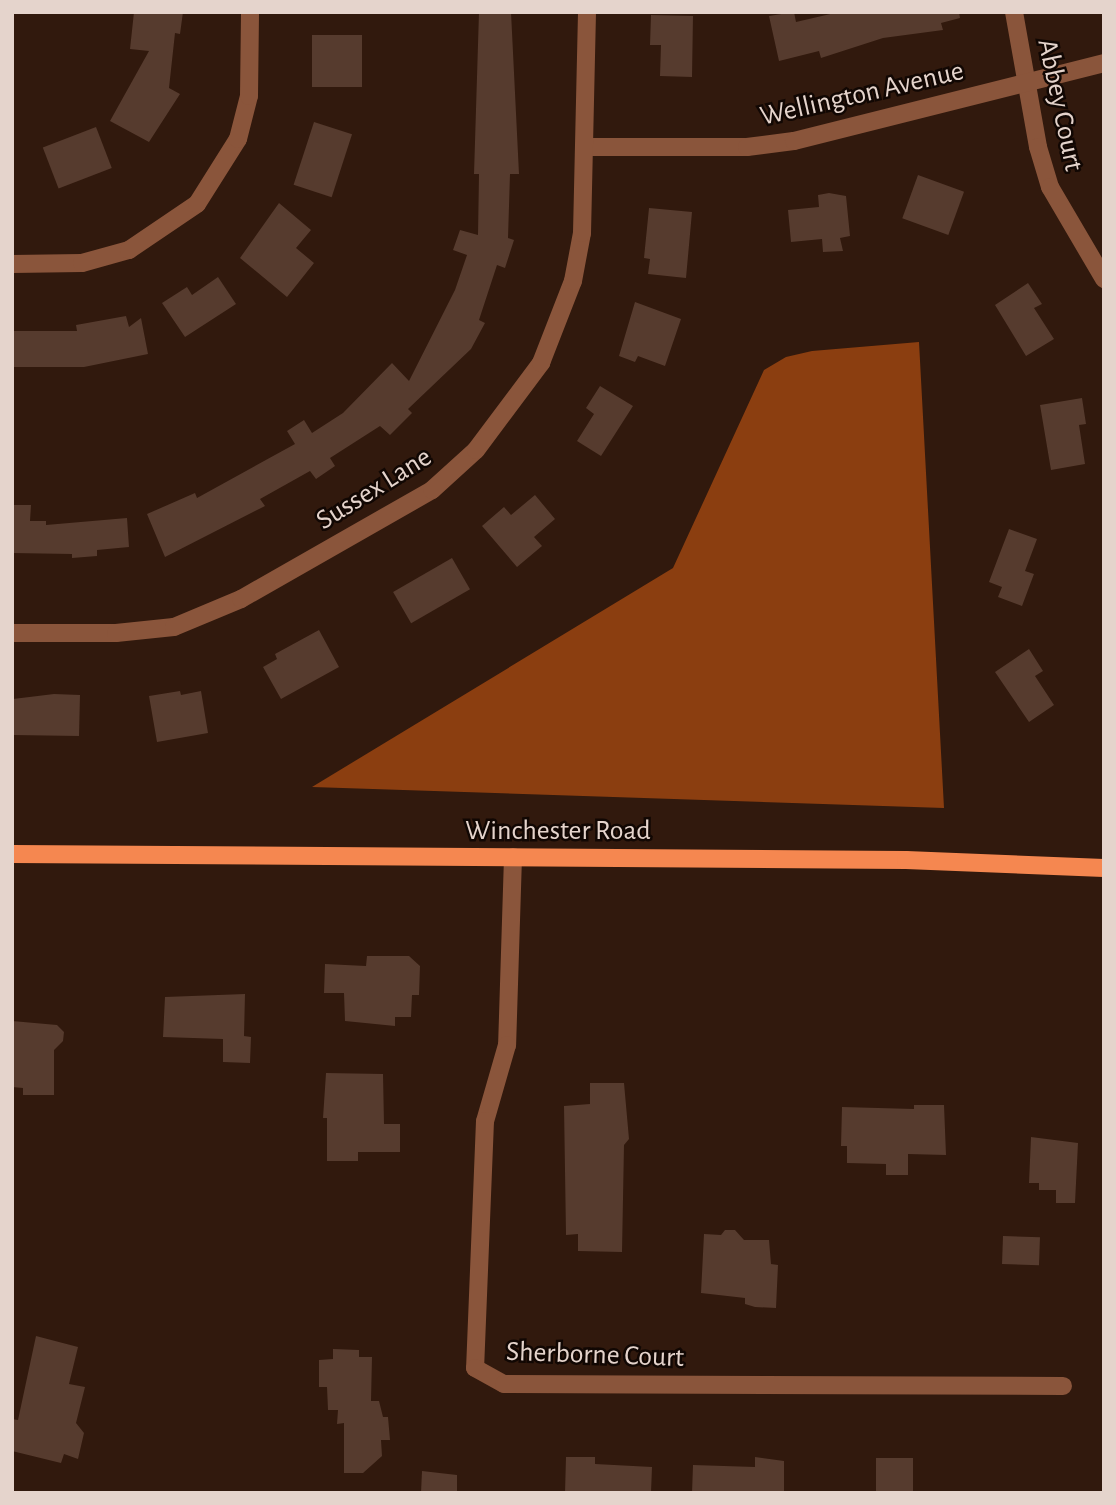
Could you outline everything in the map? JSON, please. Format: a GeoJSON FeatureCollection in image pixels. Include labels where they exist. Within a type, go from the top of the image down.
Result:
{"type":"FeatureCollection","features":[{"type":"Feature","properties":{"kind":"main road","name":"Winchester Road"},"geometry":{"type":"LineString","coordinates":[[12,854],[906,860],[1104,868]]}},
{"type":"Feature","properties":{"kind":"street"},"geometry":{"type":"LineString","coordinates":[[12,264],[82,262],[130,250],[197,204],[238,139],[249,96],[250,12]]}},
{"type":"Feature","properties":{"kind":"street","name":"Sussex Lane"},"geometry":{"type":"LineString","coordinates":[[12,633],[116,633],[174,627],[241,599],[432,490],[476,450],[510,411],[541,363],[558,327],[582,233],[587,12]]}},
{"type":"Feature","properties":{"kind":"street","name":"Abbey Court"},"geometry":{"type":"LineString","coordinates":[[1014,12],[1026,81],[1050,187],[1104,279]]}},
{"type":"Feature","properties":{"kind":"street","name":"Wellington Avenue"},"geometry":{"type":"LineString","coordinates":[[586,147],[747,148],[794,141],[1104,63]]}},
{"type":"Feature","properties":{"kind":"street","name":"Sherborne Court"},"geometry":{"type":"LineString","coordinates":[[513,857],[507,1045],[485,1121],[475,1368],[504,1384],[1063,1386]]}},
{"type":"Feature","properties":{"kind":"shaded area"},"geometry":{"type":"Polygon","coordinates":[[[919,342],[944,808],[312,787],[673,568],[764,370],[786,357],[812,351],[919,342]]]}},
{"type":"Feature","properties":{"kind":"building"},"geometry":{"type":"Polygon","coordinates":[[[134,12],[183,12],[180,34],[175,33],[169,88],[180,94],[149,142],[110,121],[149,51],[130,49],[134,12]]]}},
{"type":"Feature","properties":{"kind":"building"},"geometry":{"type":"Polygon","coordinates":[[[479,12],[511,12],[519,174],[510,174],[508,238],[514,240],[505,268],[497,265],[479,320],[485,323],[471,349],[408,409],[412,413],[390,435],[380,426],[330,458],[335,466],[316,479],[310,471],[260,499],[265,506],[165,557],[147,514],[195,493],[197,498],[295,444],[287,431],[304,420],[312,433],[343,413],[392,363],[409,381],[455,290],[467,255],[453,250],[460,230],[478,235],[479,174],[474,174],[479,12]]]}},
{"type":"Feature","properties":{"kind":"building"},"geometry":{"type":"Polygon","coordinates":[[[794,12],[796,22],[839,12],[959,12],[960,18],[941,23],[943,30],[883,38],[821,58],[819,51],[779,61],[769,16],[794,12]]]}},
{"type":"Feature","properties":{"kind":"building"},"geometry":{"type":"Polygon","coordinates":[[[651,15],[693,16],[692,77],[660,76],[661,45],[650,45],[651,15]]]}},
{"type":"Feature","properties":{"kind":"building"},"geometry":{"type":"Polygon","coordinates":[[[312,35],[362,35],[362,87],[312,87],[312,35]]]}},
{"type":"Feature","properties":{"kind":"building"},"geometry":{"type":"Polygon","coordinates":[[[314,122],[352,134],[332,197],[294,185],[314,122]]]}},
{"type":"Feature","properties":{"kind":"building"},"geometry":{"type":"Polygon","coordinates":[[[96,127],[112,168],[59,189],[43,147],[96,127]]]}},
{"type":"Feature","properties":{"kind":"building"},"geometry":{"type":"Polygon","coordinates":[[[918,175],[964,192],[948,235],[902,218],[918,175]]]}},
{"type":"Feature","properties":{"kind":"building"},"geometry":{"type":"Polygon","coordinates":[[[829,193],[846,196],[850,236],[840,238],[843,251],[823,252],[822,239],[791,242],[788,210],[819,207],[818,195],[829,193]]]}},
{"type":"Feature","properties":{"kind":"building"},"geometry":{"type":"Polygon","coordinates":[[[279,203],[311,230],[296,248],[314,263],[287,297],[240,258],[279,203]]]}},
{"type":"Feature","properties":{"kind":"building"},"geometry":{"type":"Polygon","coordinates":[[[649,208],[692,212],[686,278],[648,274],[650,259],[644,258],[649,208]]]}},
{"type":"Feature","properties":{"kind":"building"},"geometry":{"type":"Polygon","coordinates":[[[218,277],[236,304],[185,337],[162,303],[187,287],[192,295],[218,277]]]}},
{"type":"Feature","properties":{"kind":"building"},"geometry":{"type":"Polygon","coordinates":[[[1028,283],[1042,304],[1034,308],[1054,339],[1026,356],[995,305],[1028,283]]]}},
{"type":"Feature","properties":{"kind":"building"},"geometry":{"type":"Polygon","coordinates":[[[635,302],[681,319],[665,366],[638,356],[635,362],[619,356],[635,302]]]}},
{"type":"Feature","properties":{"kind":"building"},"geometry":{"type":"Polygon","coordinates":[[[126,316],[129,327],[141,318],[148,354],[84,367],[12,367],[12,331],[77,331],[76,325],[126,316]]]}},
{"type":"Feature","properties":{"kind":"building"},"geometry":{"type":"Polygon","coordinates":[[[600,386],[633,406],[601,456],[577,441],[594,414],[586,408],[600,386]]]}},
{"type":"Feature","properties":{"kind":"building"},"geometry":{"type":"Polygon","coordinates":[[[1082,398],[1086,424],[1079,425],[1085,464],[1051,470],[1040,405],[1082,398]]]}},
{"type":"Feature","properties":{"kind":"building"},"geometry":{"type":"Polygon","coordinates":[[[535,495],[555,519],[534,537],[542,546],[517,567],[482,526],[504,507],[511,515],[535,495]]]}},
{"type":"Feature","properties":{"kind":"building"},"geometry":{"type":"Polygon","coordinates":[[[12,505],[31,505],[30,521],[46,521],[46,525],[127,518],[129,547],[97,550],[97,556],[72,558],[72,554],[12,553],[12,505]]]}},
{"type":"Feature","properties":{"kind":"building"},"geometry":{"type":"Polygon","coordinates":[[[1009,529],[1037,539],[1025,571],[1034,574],[1022,606],[998,597],[1002,587],[989,582],[1009,529]]]}},
{"type":"Feature","properties":{"kind":"building"},"geometry":{"type":"Polygon","coordinates":[[[452,558],[470,589],[411,623],[393,592],[452,558]]]}},
{"type":"Feature","properties":{"kind":"building"},"geometry":{"type":"Polygon","coordinates":[[[319,630],[339,667],[281,699],[263,667],[277,659],[275,654],[319,630]]]}},
{"type":"Feature","properties":{"kind":"building"},"geometry":{"type":"Polygon","coordinates":[[[1029,649],[1043,671],[1035,676],[1054,705],[1029,722],[995,672],[1029,649]]]}},
{"type":"Feature","properties":{"kind":"building"},"geometry":{"type":"Polygon","coordinates":[[[180,691],[181,695],[201,691],[208,733],[157,742],[149,696],[180,691]]]}},
{"type":"Feature","properties":{"kind":"building"},"geometry":{"type":"Polygon","coordinates":[[[54,694],[80,695],[79,736],[13,735],[13,699],[54,694]]]}},
{"type":"Feature","properties":{"kind":"building"},"geometry":{"type":"Polygon","coordinates":[[[367,956],[409,956],[420,966],[419,995],[412,995],[411,1017],[395,1017],[395,1026],[345,1021],[344,993],[324,993],[325,964],[366,966],[367,956]]]}},
{"type":"Feature","properties":{"kind":"building"},"geometry":{"type":"Polygon","coordinates":[[[245,994],[244,1036],[251,1037],[250,1063],[223,1062],[223,1039],[163,1037],[165,997],[245,994]]]}},
{"type":"Feature","properties":{"kind":"building"},"geometry":{"type":"Polygon","coordinates":[[[12,1021],[57,1025],[64,1032],[63,1041],[54,1050],[54,1095],[23,1095],[23,1088],[12,1087],[12,1021]]]}},
{"type":"Feature","properties":{"kind":"building"},"geometry":{"type":"Polygon","coordinates":[[[326,1073],[383,1074],[384,1124],[400,1124],[400,1152],[358,1152],[358,1161],[327,1161],[327,1118],[323,1118],[326,1073]]]}},
{"type":"Feature","properties":{"kind":"building"},"geometry":{"type":"Polygon","coordinates":[[[590,1083],[624,1083],[629,1139],[624,1145],[622,1252],[578,1251],[578,1234],[566,1235],[564,1106],[590,1104],[590,1083]]]}},
{"type":"Feature","properties":{"kind":"building"},"geometry":{"type":"Polygon","coordinates":[[[914,1105],[944,1105],[946,1155],[908,1154],[908,1175],[886,1175],[886,1164],[847,1163],[847,1146],[841,1146],[842,1107],[914,1109],[914,1105]]]}},
{"type":"Feature","properties":{"kind":"building"},"geometry":{"type":"Polygon","coordinates":[[[1031,1137],[1078,1143],[1075,1203],[1056,1203],[1056,1190],[1039,1190],[1039,1183],[1029,1183],[1031,1137]]]}},
{"type":"Feature","properties":{"kind":"building"},"geometry":{"type":"Polygon","coordinates":[[[725,1230],[735,1230],[744,1240],[769,1240],[771,1264],[778,1265],[776,1308],[745,1304],[745,1298],[701,1293],[704,1234],[721,1235],[725,1230]]]}},
{"type":"Feature","properties":{"kind":"building"},"geometry":{"type":"Polygon","coordinates":[[[1003,1236],[1040,1237],[1039,1265],[1002,1264],[1003,1236]]]}},
{"type":"Feature","properties":{"kind":"building"},"geometry":{"type":"Polygon","coordinates":[[[36,1336],[78,1347],[69,1384],[85,1387],[76,1423],[84,1433],[78,1459],[64,1454],[61,1463],[12,1451],[12,1419],[18,1420],[36,1336]]]}},
{"type":"Feature","properties":{"kind":"building"},"geometry":{"type":"Polygon","coordinates":[[[333,1349],[359,1350],[359,1357],[372,1357],[371,1401],[379,1401],[383,1417],[388,1417],[390,1440],[381,1440],[382,1456],[363,1473],[344,1473],[344,1423],[337,1424],[338,1410],[328,1410],[327,1387],[319,1387],[319,1360],[333,1359],[333,1349]]]}},
{"type":"Feature","properties":{"kind":"building"},"geometry":{"type":"Polygon","coordinates":[[[566,1457],[595,1457],[595,1464],[652,1467],[651,1493],[565,1493],[566,1457]]]}},
{"type":"Feature","properties":{"kind":"building"},"geometry":{"type":"Polygon","coordinates":[[[755,1457],[784,1461],[784,1493],[692,1493],[693,1465],[755,1467],[755,1457]]]}},
{"type":"Feature","properties":{"kind":"building"},"geometry":{"type":"Polygon","coordinates":[[[876,1458],[913,1458],[913,1493],[876,1493],[876,1458]]]}},
{"type":"Feature","properties":{"kind":"building"},"geometry":{"type":"Polygon","coordinates":[[[422,1471],[457,1475],[457,1493],[421,1493],[422,1471]]]}}]}
